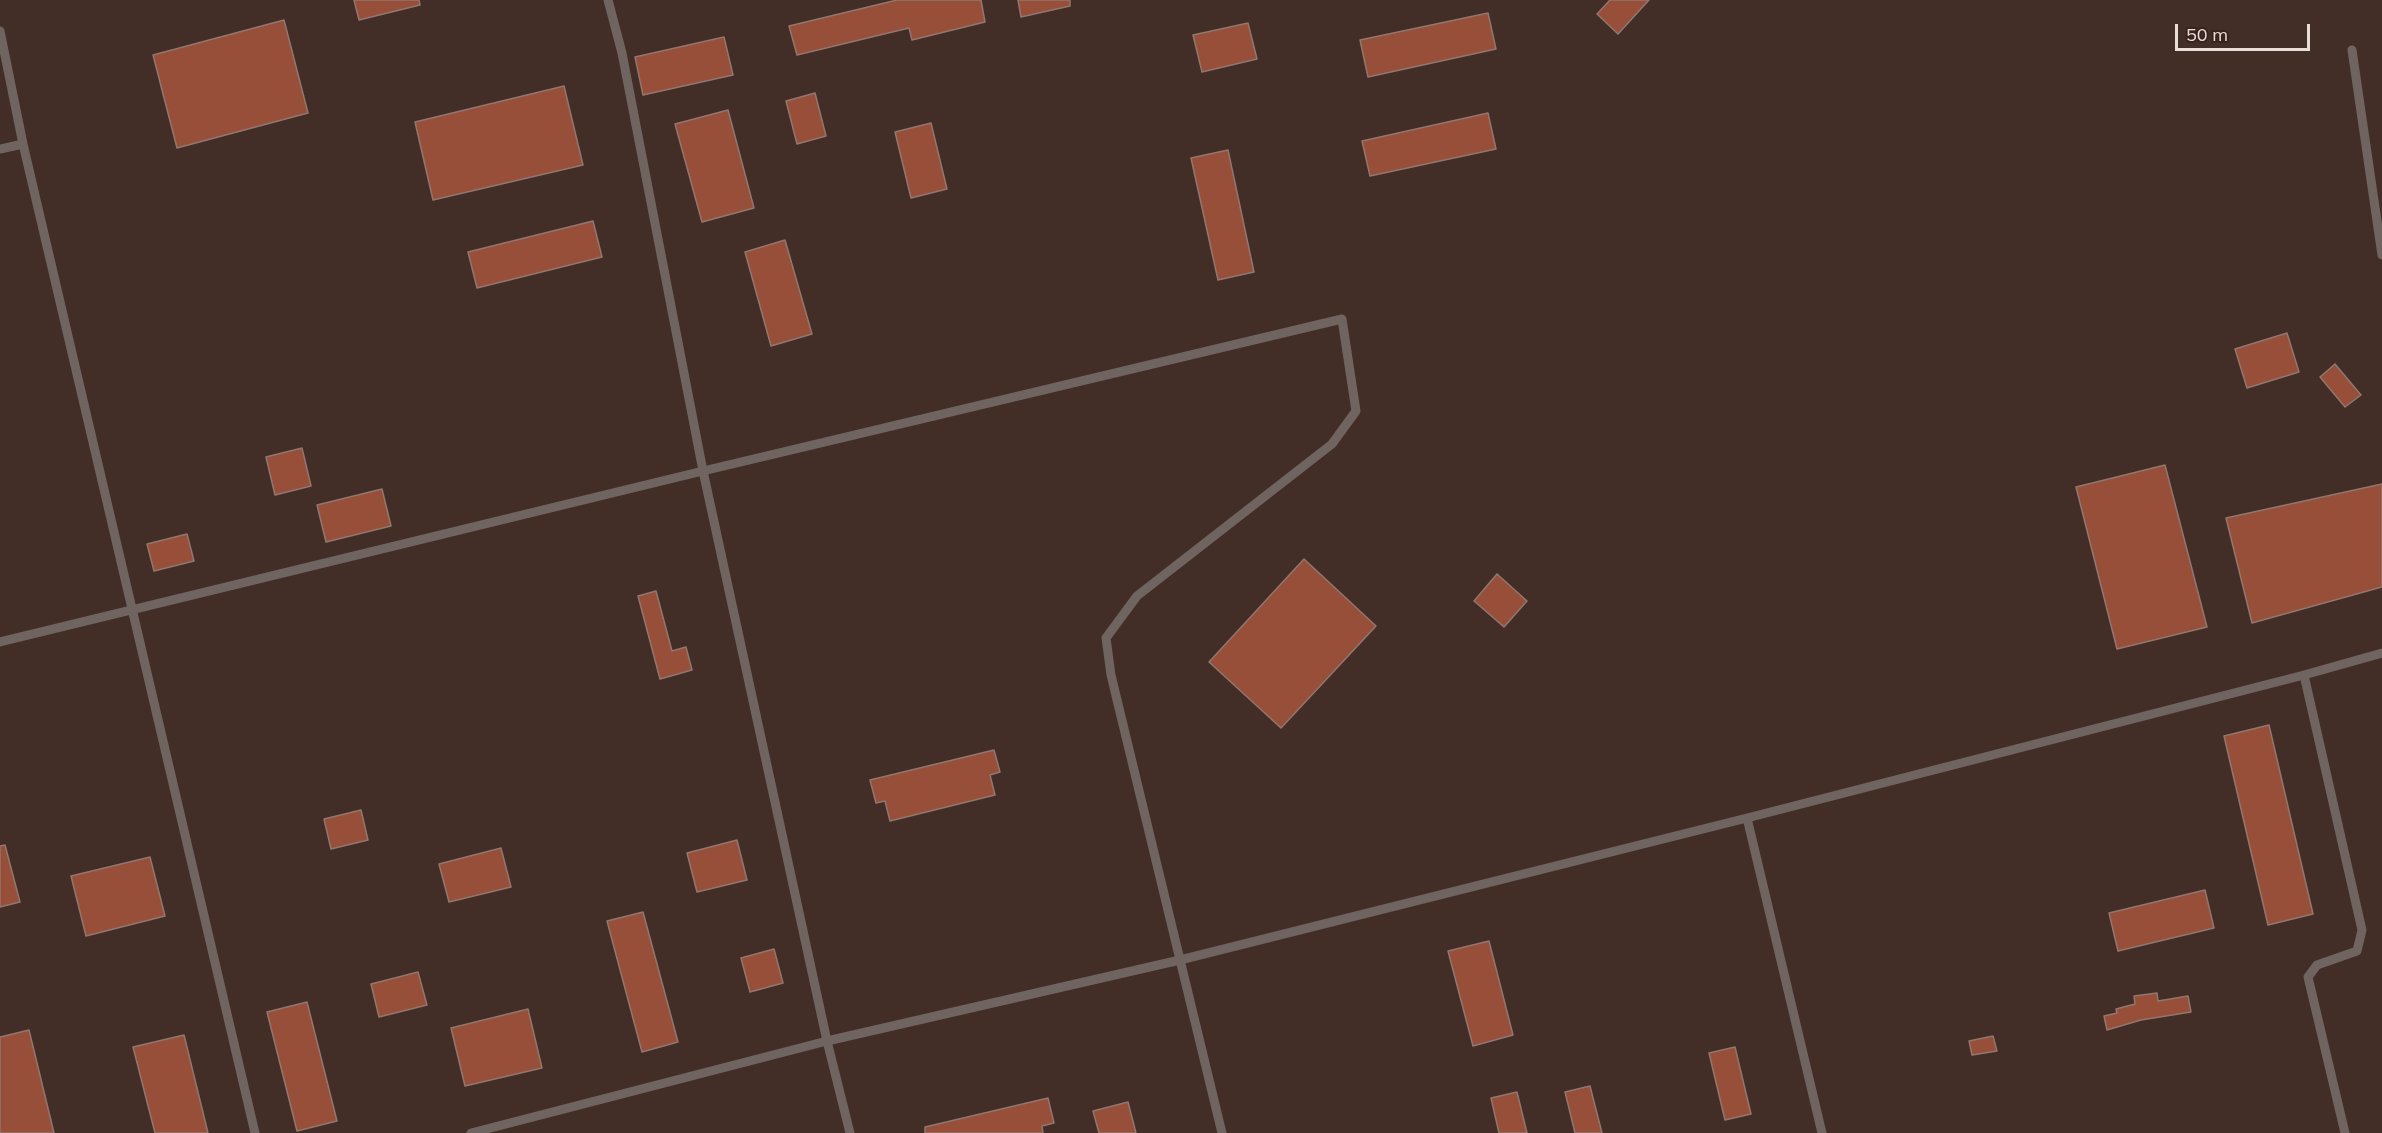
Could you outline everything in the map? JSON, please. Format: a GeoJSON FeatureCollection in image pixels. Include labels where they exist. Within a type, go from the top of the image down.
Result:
{"type":"FeatureCollection","features":[{"type":"Feature","properties":{"kind":"lane"},"geometry":{"type":"LineString","coordinates":[[608,0],[622,53],[703,471],[827,1041],[850,1133]]}},
{"type":"Feature","properties":{"kind":"lane"},"geometry":{"type":"LineString","coordinates":[[0,31],[23,144],[255,1133]]}},
{"type":"Feature","properties":{"kind":"lane"},"geometry":{"type":"LineString","coordinates":[[2352,50],[2382,255]]}},
{"type":"Feature","properties":{"kind":"lane"},"geometry":{"type":"LineString","coordinates":[[0,149],[23,144]]}},
{"type":"Feature","properties":{"kind":"lane"},"geometry":{"type":"LineString","coordinates":[[0,642],[1342,319],[1356,411],[1338,436],[1332,444],[1137,596],[1106,638],[1111,675],[1222,1133]]}},
{"type":"Feature","properties":{"kind":"lane"},"geometry":{"type":"LineString","coordinates":[[471,1133],[827,1041],[1180,960],[1747,818],[2382,653]]}},
{"type":"Feature","properties":{"kind":"lane"},"geometry":{"type":"LineString","coordinates":[[2304,675],[2362,930],[2357,951],[2317,965],[2308,977],[2345,1133]]}},
{"type":"Feature","properties":{"kind":"lane"},"geometry":{"type":"LineString","coordinates":[[1747,818],[1822,1133]]}},
{"type":"Feature","properties":{"kind":"building"},"geometry":{"type":"Polygon","coordinates":[[[354,0],[419,0],[420,5],[359,20],[354,0]]]}},
{"type":"Feature","properties":{"kind":"building"},"geometry":{"type":"Polygon","coordinates":[[[897,0],[981,0],[985,22],[912,40],[909,28],[797,55],[789,26],[897,0]]]}},
{"type":"Feature","properties":{"kind":"building"},"geometry":{"type":"Polygon","coordinates":[[[1018,0],[1070,0],[1070,6],[1021,17],[1018,0]]]}},
{"type":"Feature","properties":{"kind":"building"},"geometry":{"type":"Polygon","coordinates":[[[1610,0],[1649,0],[1618,34],[1597,14],[1610,0]]]}},
{"type":"Feature","properties":{"kind":"building"},"geometry":{"type":"Polygon","coordinates":[[[1488,13],[1496,49],[1368,77],[1360,40],[1488,13]]]}},
{"type":"Feature","properties":{"kind":"building"},"geometry":{"type":"Polygon","coordinates":[[[284,20],[308,113],[177,148],[153,55],[284,20]]]}},
{"type":"Feature","properties":{"kind":"building"},"geometry":{"type":"Polygon","coordinates":[[[1248,23],[1257,59],[1202,72],[1193,35],[1248,23]]]}},
{"type":"Feature","properties":{"kind":"building"},"geometry":{"type":"Polygon","coordinates":[[[724,37],[733,75],[643,95],[635,57],[724,37]]]}},
{"type":"Feature","properties":{"kind":"building"},"geometry":{"type":"Polygon","coordinates":[[[564,86],[583,165],[433,200],[415,122],[564,86]]]}},
{"type":"Feature","properties":{"kind":"building"},"geometry":{"type":"Polygon","coordinates":[[[815,93],[826,136],[797,144],[786,101],[815,93]]]}},
{"type":"Feature","properties":{"kind":"building"},"geometry":{"type":"Polygon","coordinates":[[[728,110],[754,208],[702,222],[675,124],[728,110]]]}},
{"type":"Feature","properties":{"kind":"building"},"geometry":{"type":"Polygon","coordinates":[[[1488,113],[1496,149],[1370,176],[1362,141],[1488,113]]]}},
{"type":"Feature","properties":{"kind":"building"},"geometry":{"type":"Polygon","coordinates":[[[931,123],[947,189],[911,198],[895,132],[931,123]]]}},
{"type":"Feature","properties":{"kind":"building"},"geometry":{"type":"Polygon","coordinates":[[[1228,150],[1254,272],[1218,280],[1191,158],[1228,150]]]}},
{"type":"Feature","properties":{"kind":"building"},"geometry":{"type":"Polygon","coordinates":[[[593,221],[602,257],[477,288],[468,252],[593,221]]]}},
{"type":"Feature","properties":{"kind":"building"},"geometry":{"type":"Polygon","coordinates":[[[785,240],[812,334],[771,346],[745,252],[785,240]]]}},
{"type":"Feature","properties":{"kind":"building"},"geometry":{"type":"Polygon","coordinates":[[[2287,333],[2299,372],[2247,388],[2235,349],[2287,333]]]}},
{"type":"Feature","properties":{"kind":"building"},"geometry":{"type":"Polygon","coordinates":[[[2335,364],[2361,395],[2345,407],[2320,377],[2335,364]]]}},
{"type":"Feature","properties":{"kind":"building"},"geometry":{"type":"Polygon","coordinates":[[[302,448],[311,486],[275,495],[266,457],[302,448]]]}},
{"type":"Feature","properties":{"kind":"building"},"geometry":{"type":"Polygon","coordinates":[[[2165,465],[2207,627],[2117,649],[2076,487],[2165,465]]]}},
{"type":"Feature","properties":{"kind":"building"},"geometry":{"type":"Polygon","coordinates":[[[2382,484],[2382,587],[2252,623],[2226,518],[2382,484]]]}},
{"type":"Feature","properties":{"kind":"building"},"geometry":{"type":"Polygon","coordinates":[[[382,489],[391,526],[326,542],[317,505],[382,489]]]}},
{"type":"Feature","properties":{"kind":"building"},"geometry":{"type":"Polygon","coordinates":[[[187,534],[194,561],[154,571],[147,544],[187,534]]]}},
{"type":"Feature","properties":{"kind":"building"},"geometry":{"type":"Polygon","coordinates":[[[1304,559],[1376,626],[1281,728],[1209,662],[1304,559]]]}},
{"type":"Feature","properties":{"kind":"building"},"geometry":{"type":"Polygon","coordinates":[[[1497,574],[1527,601],[1504,627],[1474,601],[1497,574]]]}},
{"type":"Feature","properties":{"kind":"building"},"geometry":{"type":"Polygon","coordinates":[[[656,591],[672,651],[686,647],[692,670],[660,679],[638,596],[656,591]]]}},
{"type":"Feature","properties":{"kind":"building"},"geometry":{"type":"Polygon","coordinates":[[[2269,725],[2313,914],[2268,925],[2224,736],[2269,725]]]}},
{"type":"Feature","properties":{"kind":"building"},"geometry":{"type":"Polygon","coordinates":[[[994,750],[1000,772],[990,775],[995,795],[890,821],[885,801],[876,803],[870,780],[994,750]]]}},
{"type":"Feature","properties":{"kind":"building"},"geometry":{"type":"Polygon","coordinates":[[[361,810],[368,840],[331,849],[324,819],[361,810]]]}},
{"type":"Feature","properties":{"kind":"building"},"geometry":{"type":"Polygon","coordinates":[[[737,840],[747,880],[697,892],[687,853],[737,840]]]}},
{"type":"Feature","properties":{"kind":"building"},"geometry":{"type":"Polygon","coordinates":[[[5,845],[20,902],[0,907],[0,846],[5,845]]]}},
{"type":"Feature","properties":{"kind":"building"},"geometry":{"type":"Polygon","coordinates":[[[501,848],[511,887],[449,902],[439,864],[501,848]]]}},
{"type":"Feature","properties":{"kind":"building"},"geometry":{"type":"Polygon","coordinates":[[[150,857],[165,916],[86,936],[71,876],[150,857]]]}},
{"type":"Feature","properties":{"kind":"building"},"geometry":{"type":"Polygon","coordinates":[[[2205,890],[2214,928],[2118,951],[2109,913],[2205,890]]]}},
{"type":"Feature","properties":{"kind":"building"},"geometry":{"type":"Polygon","coordinates":[[[643,912],[678,1042],[642,1052],[607,921],[643,912]]]}},
{"type":"Feature","properties":{"kind":"building"},"geometry":{"type":"Polygon","coordinates":[[[1489,941],[1513,1035],[1473,1046],[1448,951],[1489,941]]]}},
{"type":"Feature","properties":{"kind":"building"},"geometry":{"type":"Polygon","coordinates":[[[774,949],[783,983],[750,992],[741,958],[774,949]]]}},
{"type":"Feature","properties":{"kind":"building"},"geometry":{"type":"Polygon","coordinates":[[[418,972],[427,1005],[379,1017],[371,984],[418,972]]]}},
{"type":"Feature","properties":{"kind":"building"},"geometry":{"type":"Polygon","coordinates":[[[2157,993],[2158,1001],[2188,996],[2191,1012],[2141,1020],[2107,1030],[2104,1016],[2117,1013],[2116,1009],[2135,1004],[2134,996],[2157,993]]]}},
{"type":"Feature","properties":{"kind":"building"},"geometry":{"type":"Polygon","coordinates":[[[307,1002],[337,1121],[297,1131],[267,1012],[307,1002]]]}},
{"type":"Feature","properties":{"kind":"building"},"geometry":{"type":"Polygon","coordinates":[[[528,1009],[542,1068],[465,1086],[451,1028],[528,1009]]]}},
{"type":"Feature","properties":{"kind":"building"},"geometry":{"type":"Polygon","coordinates":[[[29,1030],[54,1133],[0,1133],[0,1037],[29,1030]]]}},
{"type":"Feature","properties":{"kind":"building"},"geometry":{"type":"Polygon","coordinates":[[[184,1035],[208,1133],[155,1133],[133,1047],[184,1035]]]}},
{"type":"Feature","properties":{"kind":"building"},"geometry":{"type":"Polygon","coordinates":[[[1993,1036],[1997,1051],[1972,1055],[1969,1041],[1993,1036]]]}},
{"type":"Feature","properties":{"kind":"building"},"geometry":{"type":"Polygon","coordinates":[[[1735,1047],[1751,1114],[1725,1120],[1709,1053],[1735,1047]]]}},
{"type":"Feature","properties":{"kind":"building"},"geometry":{"type":"Polygon","coordinates":[[[1590,1086],[1602,1133],[1575,1133],[1565,1092],[1590,1086]]]}},
{"type":"Feature","properties":{"kind":"building"},"geometry":{"type":"Polygon","coordinates":[[[1517,1092],[1527,1133],[1499,1133],[1491,1098],[1517,1092]]]}},
{"type":"Feature","properties":{"kind":"building"},"geometry":{"type":"Polygon","coordinates":[[[1048,1098],[1054,1123],[1042,1126],[1043,1133],[925,1133],[925,1127],[1048,1098]]]}},
{"type":"Feature","properties":{"kind":"building"},"geometry":{"type":"Polygon","coordinates":[[[1128,1102],[1136,1133],[1099,1133],[1093,1111],[1128,1102]]]}}]}
